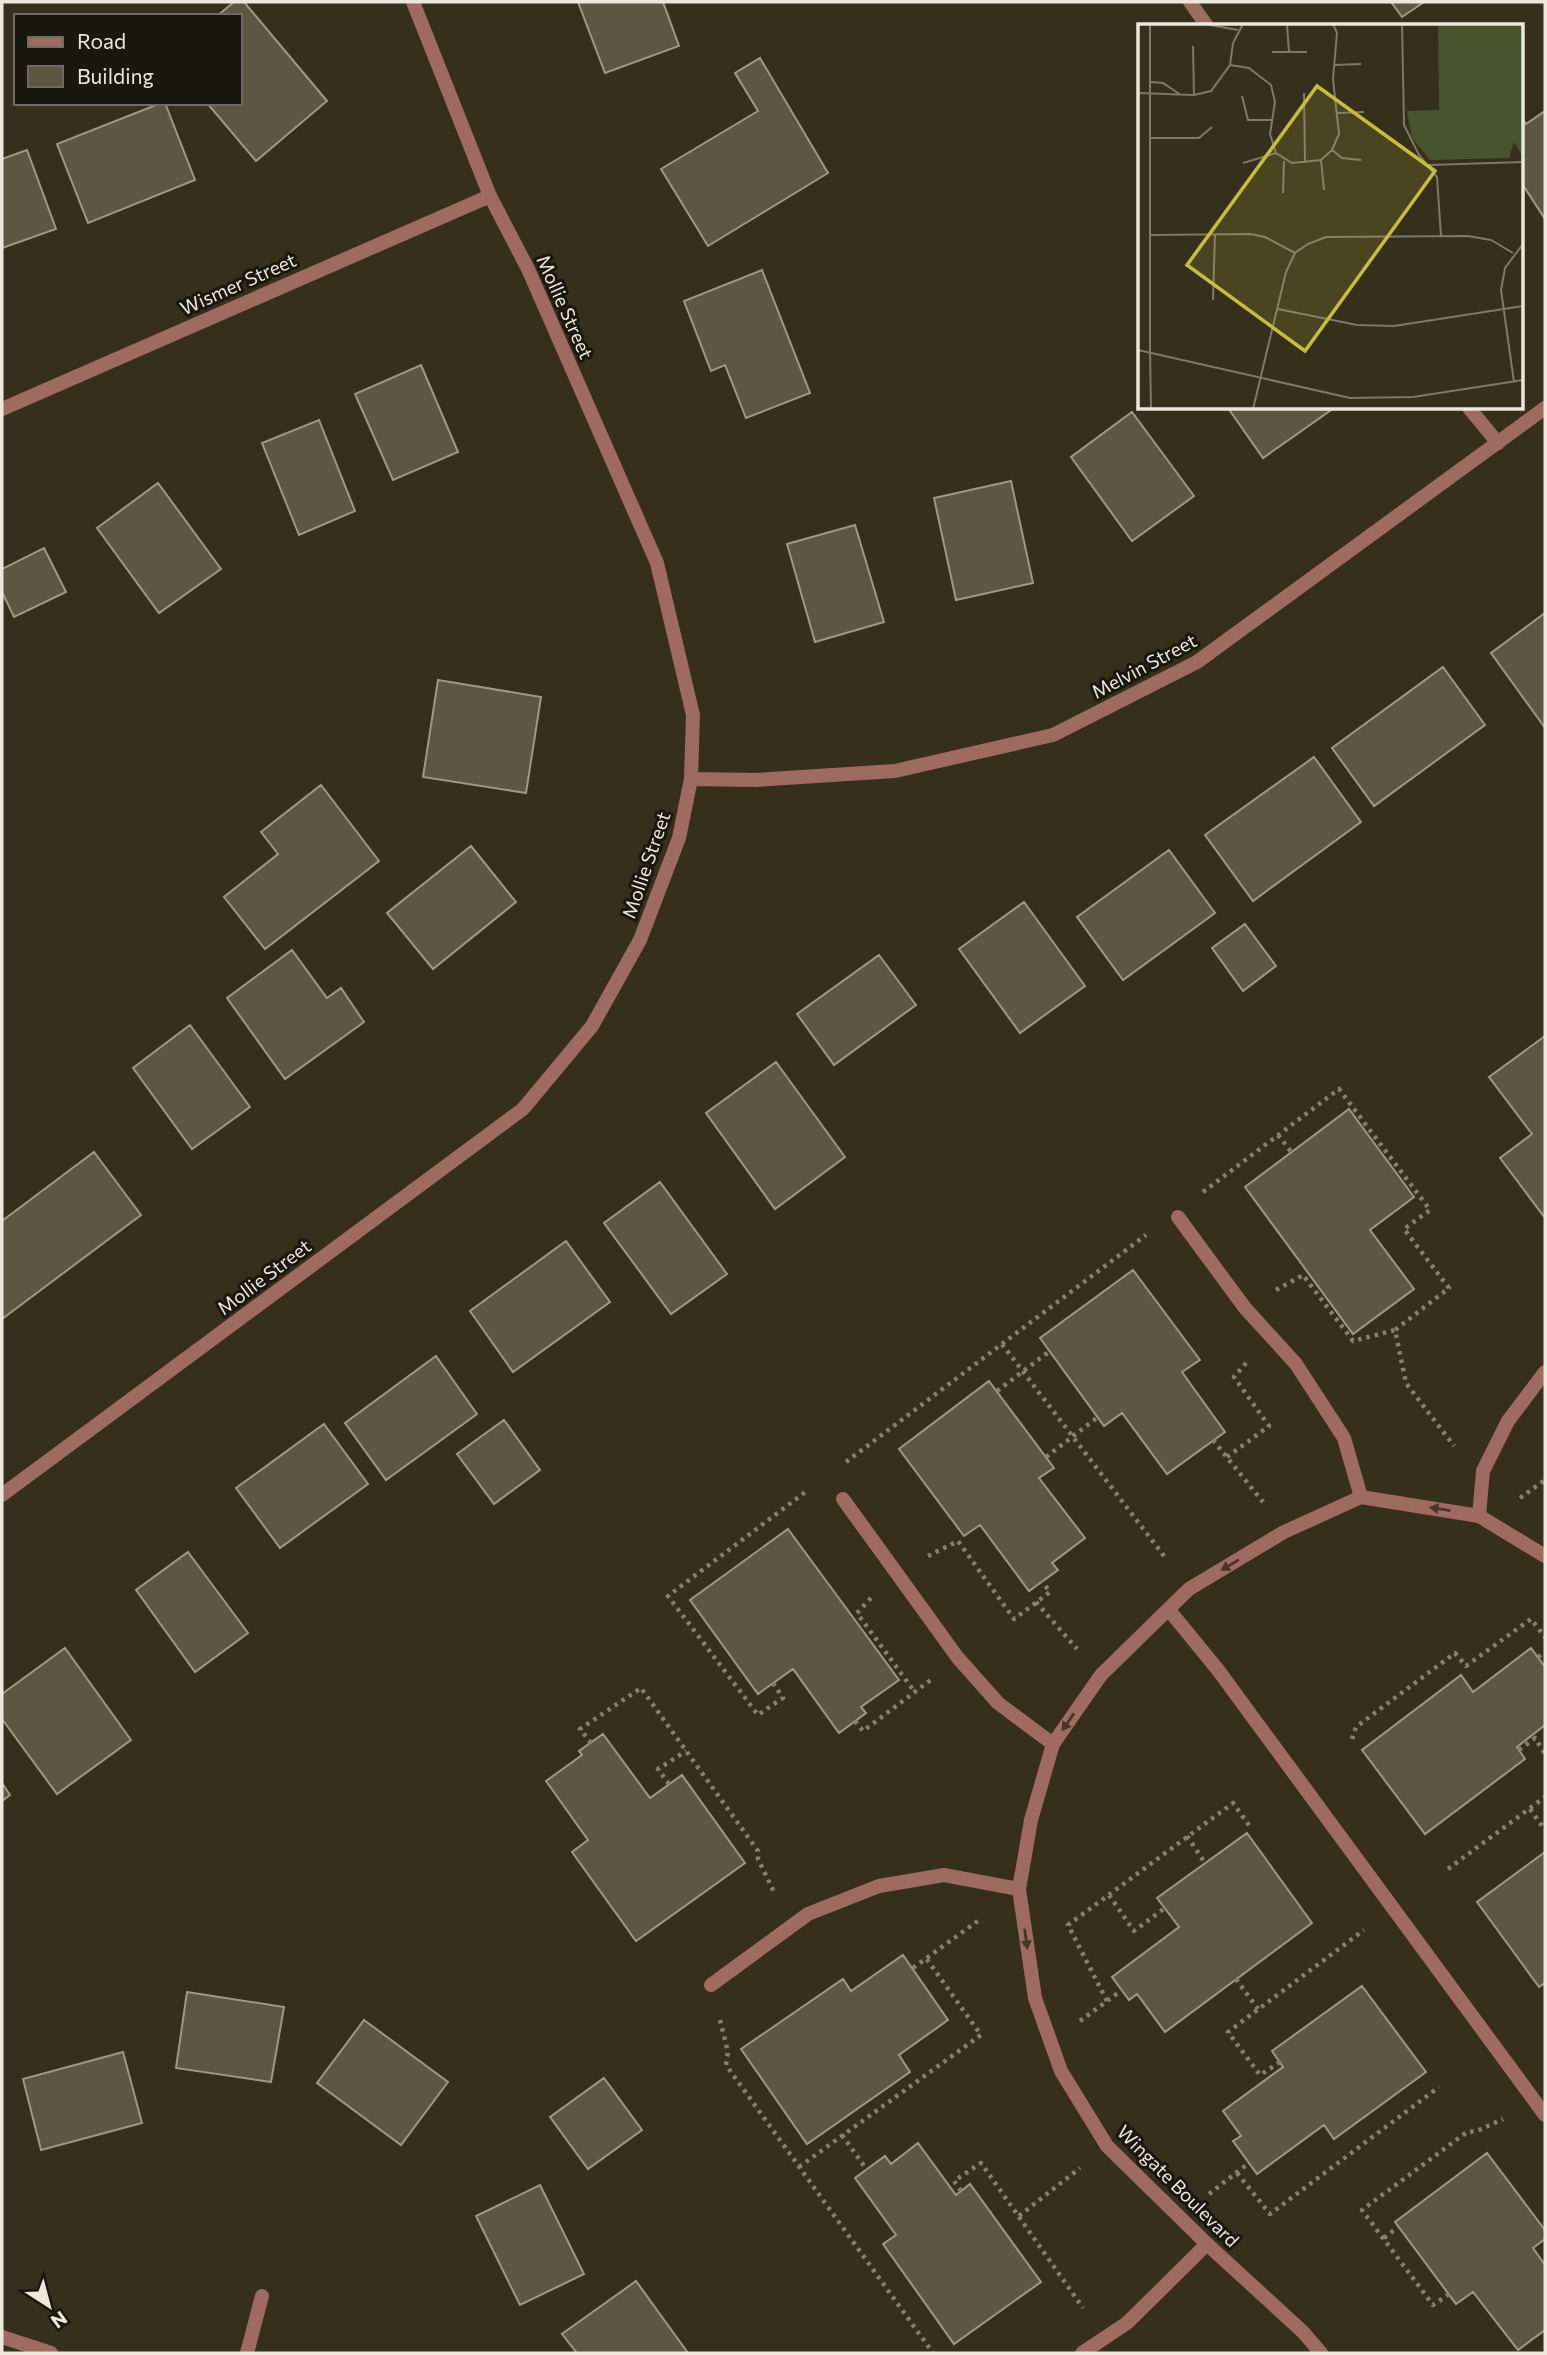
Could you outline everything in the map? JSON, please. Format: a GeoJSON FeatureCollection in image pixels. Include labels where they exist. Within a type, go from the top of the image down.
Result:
{"type":"FeatureCollection","features":[{"type":"Feature","properties":{"kind":"street","name":"Mollie Street"},"geometry":{"type":"LineString","coordinates":[[2,1495],[523,1109],[592,1026],[640,940],[679,838],[691,779],[693,715],[657,563],[528,269],[491,196],[413,2]]}},
{"type":"Feature","properties":{"kind":"street"},"geometry":{"type":"LineString","coordinates":[[1190,2],[1206,24]]}},
{"type":"Feature","properties":{"kind":"street","name":"Wismer Street"},"geometry":{"type":"LineString","coordinates":[[2,409],[491,196]]}},
{"type":"Feature","properties":{"kind":"street","name":"Melvin Street"},"geometry":{"type":"LineString","coordinates":[[691,779],[755,780],[895,771],[1053,736],[1197,662],[1545,408]]}},
{"type":"Feature","properties":{"kind":"street"},"geometry":{"type":"LineString","coordinates":[[1471,410],[1498,443]]}},
{"type":"Feature","properties":{"kind":"street"},"geometry":{"type":"LineString","coordinates":[[1178,1217],[1245,1308],[1296,1364],[1344,1438],[1361,1497],[1479,1516],[1545,1556]]}},
{"type":"Feature","properties":{"kind":"street"},"geometry":{"type":"LineString","coordinates":[[1479,1516],[1483,1471],[1508,1421],[1545,1372]]}},
{"type":"Feature","properties":{"kind":"street","name":"Wingate Boulevard"},"geometry":{"type":"LineString","coordinates":[[1321,2353],[1303,2332],[1207,2244],[1107,2146],[1061,2071],[1035,1998],[1018,1889],[1031,1820],[1053,1744],[1101,1675],[1189,1589],[1284,1532],[1361,1497]]}},
{"type":"Feature","properties":{"kind":"street"},"geometry":{"type":"LineString","coordinates":[[843,1499],[958,1658],[998,1703],[1053,1744]]}},
{"type":"Feature","properties":{"kind":"street"},"geometry":{"type":"LineString","coordinates":[[1169,1610],[1218,1670],[1545,2115]]}},
{"type":"Feature","properties":{"kind":"street"},"geometry":{"type":"LineString","coordinates":[[711,1984],[808,1914],[879,1886],[944,1875],[1018,1889]]}},
{"type":"Feature","properties":{"kind":"street"},"geometry":{"type":"LineString","coordinates":[[1082,2353],[1127,2323],[1207,2244]]}},
{"type":"Feature","properties":{"kind":"street"},"geometry":{"type":"LineString","coordinates":[[247,2353],[262,2296]]}},
{"type":"Feature","properties":{"kind":"street"},"geometry":{"type":"LineString","coordinates":[[2,2337],[51,2353]]}},
{"type":"Feature","properties":{"kind":"path"},"geometry":{"type":"LineString","coordinates":[[1195,1197],[1339,1089],[1430,1210],[1404,1229],[1449,1288],[1395,1330],[1353,1341],[1303,1275]]}},
{"type":"Feature","properties":{"kind":"path"},"geometry":{"type":"LineString","coordinates":[[1278,1135],[1292,1153]]}},
{"type":"Feature","properties":{"kind":"path"},"geometry":{"type":"LineString","coordinates":[[835,1470],[1153,1229]]}},
{"type":"Feature","properties":{"kind":"path"},"geometry":{"type":"LineString","coordinates":[[1395,1330],[1406,1383],[1459,1453]]}},
{"type":"Feature","properties":{"kind":"path"},"geometry":{"type":"LineString","coordinates":[[1002,1344],[1173,1568]]}},
{"type":"Feature","properties":{"kind":"path"},"geometry":{"type":"LineString","coordinates":[[997,1391],[1050,1352]]}},
{"type":"Feature","properties":{"kind":"path"},"geometry":{"type":"LineString","coordinates":[[1227,1457],[1269,1426],[1234,1377]]}},
{"type":"Feature","properties":{"kind":"path"},"geometry":{"type":"LineString","coordinates":[[1046,1457],[1098,1418]]}},
{"type":"Feature","properties":{"kind":"path"},"geometry":{"type":"LineString","coordinates":[[1213,1440],[1264,1503]]}},
{"type":"Feature","properties":{"kind":"path"},"geometry":{"type":"LineString","coordinates":[[1516,1501],[1545,1480]]}},
{"type":"Feature","properties":{"kind":"path"},"geometry":{"type":"LineString","coordinates":[[773,1683],[783,1698],[758,1715],[668,1596],[813,1486]]}},
{"type":"Feature","properties":{"kind":"path"},"geometry":{"type":"LineString","coordinates":[[958,1541],[1014,1619],[1050,1592],[1042,1581]]}},
{"type":"Feature","properties":{"kind":"path"},"geometry":{"type":"LineString","coordinates":[[1036,1602],[1084,1657]]}},
{"type":"Feature","properties":{"kind":"path"},"geometry":{"type":"LineString","coordinates":[[856,1613],[914,1691]]}},
{"type":"Feature","properties":{"kind":"path"},"geometry":{"type":"LineString","coordinates":[[1352,1739],[1356,1727],[1455,1653],[1466,1666],[1531,1619],[1545,1637]]}},
{"type":"Feature","properties":{"kind":"path"},"geometry":{"type":"LineString","coordinates":[[1538,1657],[1545,1651]]}},
{"type":"Feature","properties":{"kind":"path"},"geometry":{"type":"LineString","coordinates":[[855,1721],[863,1731],[941,1672]]}},
{"type":"Feature","properties":{"kind":"path"},"geometry":{"type":"LineString","coordinates":[[591,1743],[580,1729],[641,1688],[758,1851],[758,1859]]}},
{"type":"Feature","properties":{"kind":"path"},"geometry":{"type":"LineString","coordinates":[[1519,1750],[1535,1738],[1545,1754]]}},
{"type":"Feature","properties":{"kind":"path"},"geometry":{"type":"LineString","coordinates":[[669,1784],[658,1769],[686,1751]]}},
{"type":"Feature","properties":{"kind":"path"},"geometry":{"type":"LineString","coordinates":[[1448,1869],[1545,1797]]}},
{"type":"Feature","properties":{"kind":"path"},"geometry":{"type":"LineString","coordinates":[[1107,2001],[1068,1925],[1233,1803],[1251,1828]]}},
{"type":"Feature","properties":{"kind":"path"},"geometry":{"type":"LineString","coordinates":[[1530,1809],[1545,1830]]}},
{"type":"Feature","properties":{"kind":"path"},"geometry":{"type":"LineString","coordinates":[[1187,1836],[1205,1863]]}},
{"type":"Feature","properties":{"kind":"path"},"geometry":{"type":"LineString","coordinates":[[1109,1895],[1134,1931],[1165,1908]]}},
{"type":"Feature","properties":{"kind":"path"},"geometry":{"type":"LineString","coordinates":[[913,1968],[989,1913]]}},
{"type":"Feature","properties":{"kind":"path"},"geometry":{"type":"LineString","coordinates":[[1280,2062],[1261,2075],[1228,2032],[1335,1952]]}},
{"type":"Feature","properties":{"kind":"path"},"geometry":{"type":"LineString","coordinates":[[799,2166],[981,2035],[926,1958]]}},
{"type":"Feature","properties":{"kind":"path"},"geometry":{"type":"LineString","coordinates":[[1236,1979],[1258,2009]]}},
{"type":"Feature","properties":{"kind":"path"},"geometry":{"type":"LineString","coordinates":[[1073,2027],[1122,1990]]}},
{"type":"Feature","properties":{"kind":"path"},"geometry":{"type":"LineString","coordinates":[[728,2052],[726,2065],[933,2353]]}},
{"type":"Feature","properties":{"kind":"path"},"geometry":{"type":"LineString","coordinates":[[1237,2173],[1270,2214],[1439,2087]]}},
{"type":"Feature","properties":{"kind":"path"},"geometry":{"type":"LineString","coordinates":[[1448,2294],[1433,2305],[1362,2210],[1466,2132],[1477,2131]]}},
{"type":"Feature","properties":{"kind":"path"},"geometry":{"type":"LineString","coordinates":[[842,2135],[867,2170]]}},
{"type":"Feature","properties":{"kind":"path"},"geometry":{"type":"LineString","coordinates":[[1019,2216],[1089,2161]]}},
{"type":"Feature","properties":{"kind":"path"},"geometry":{"type":"LineString","coordinates":[[961,2191],[954,2180],[981,2163],[1060,2275]]}},
{"type":"Feature","properties":{"kind":"path"},"geometry":{"type":"LineString","coordinates":[[1206,2197],[1249,2163]]}},
{"type":"Feature","properties":{"kind":"path"},"geometry":{"type":"LineString","coordinates":[[1384,2238],[1398,2227]]}},
{"type":"Feature","properties":{"kind":"building"},"geometry":{"type":"Polygon","coordinates":[[[234,2],[244,2],[327,101],[256,161],[209,105],[242,105],[242,14],[219,14],[234,2]]]}},
{"type":"Feature","properties":{"kind":"building"},"geometry":{"type":"Polygon","coordinates":[[[578,2],[663,2],[679,46],[605,73],[578,2]]]}},
{"type":"Feature","properties":{"kind":"building"},"geometry":{"type":"Polygon","coordinates":[[[1391,2],[1424,2],[1402,17],[1391,2]]]}},
{"type":"Feature","properties":{"kind":"building"},"geometry":{"type":"Polygon","coordinates":[[[760,58],[828,173],[708,246],[661,169],[758,111],[735,73],[760,58]]]}},
{"type":"Feature","properties":{"kind":"building"},"geometry":{"type":"Polygon","coordinates":[[[156,105],[166,105],[195,180],[88,223],[57,144],[156,105]]]}},
{"type":"Feature","properties":{"kind":"building"},"geometry":{"type":"Polygon","coordinates":[[[1545,111],[1545,219],[1522,184],[1522,118],[1526,124],[1545,111]]]}},
{"type":"Feature","properties":{"kind":"building"},"geometry":{"type":"Polygon","coordinates":[[[27,150],[56,229],[2,248],[2,159],[27,150]]]}},
{"type":"Feature","properties":{"kind":"building"},"geometry":{"type":"Polygon","coordinates":[[[762,270],[810,393],[746,418],[725,365],[711,371],[684,301],[762,270]]]}},
{"type":"Feature","properties":{"kind":"building"},"geometry":{"type":"Polygon","coordinates":[[[421,365],[458,452],[393,480],[355,394],[421,365]]]}},
{"type":"Feature","properties":{"kind":"building"},"geometry":{"type":"Polygon","coordinates":[[[1229,410],[1331,410],[1263,458],[1229,410]]]}},
{"type":"Feature","properties":{"kind":"building"},"geometry":{"type":"Polygon","coordinates":[[[1132,412],[1194,496],[1132,541],[1071,457],[1132,412]]]}},
{"type":"Feature","properties":{"kind":"building"},"geometry":{"type":"Polygon","coordinates":[[[319,420],[355,511],[299,535],[262,443],[319,420]]]}},
{"type":"Feature","properties":{"kind":"building"},"geometry":{"type":"Polygon","coordinates":[[[1011,481],[1033,583],[956,600],[934,498],[1011,481]]]}},
{"type":"Feature","properties":{"kind":"building"},"geometry":{"type":"Polygon","coordinates":[[[158,483],[221,569],[159,613],[97,528],[158,483]]]}},
{"type":"Feature","properties":{"kind":"building"},"geometry":{"type":"Polygon","coordinates":[[[855,525],[884,622],[815,642],[787,544],[855,525]]]}},
{"type":"Feature","properties":{"kind":"building"},"geometry":{"type":"Polygon","coordinates":[[[44,548],[66,592],[14,617],[2,592],[2,569],[44,548]]]}},
{"type":"Feature","properties":{"kind":"building"},"geometry":{"type":"Polygon","coordinates":[[[1545,613],[1545,728],[1491,653],[1545,613]]]}},
{"type":"Feature","properties":{"kind":"building"},"geometry":{"type":"Polygon","coordinates":[[[1443,667],[1485,725],[1374,806],[1332,748],[1443,667]]]}},
{"type":"Feature","properties":{"kind":"building"},"geometry":{"type":"Polygon","coordinates":[[[438,680],[541,697],[526,793],[423,777],[438,680]]]}},
{"type":"Feature","properties":{"kind":"building"},"geometry":{"type":"Polygon","coordinates":[[[1314,757],[1361,822],[1253,901],[1205,835],[1314,757]]]}},
{"type":"Feature","properties":{"kind":"building"},"geometry":{"type":"Polygon","coordinates":[[[321,785],[379,861],[265,949],[224,897],[278,854],[261,832],[321,785]]]}},
{"type":"Feature","properties":{"kind":"building"},"geometry":{"type":"Polygon","coordinates":[[[471,846],[516,902],[433,969],[387,913],[471,846]]]}},
{"type":"Feature","properties":{"kind":"building"},"geometry":{"type":"Polygon","coordinates":[[[1169,850],[1215,913],[1123,980],[1077,917],[1169,850]]]}},
{"type":"Feature","properties":{"kind":"building"},"geometry":{"type":"Polygon","coordinates":[[[1024,902],[1085,986],[1020,1033],[959,949],[1024,902]]]}},
{"type":"Feature","properties":{"kind":"building"},"geometry":{"type":"Polygon","coordinates":[[[1245,924],[1276,966],[1243,991],[1212,948],[1245,924]]]}},
{"type":"Feature","properties":{"kind":"building"},"geometry":{"type":"Polygon","coordinates":[[[292,950],[327,998],[341,988],[364,1022],[285,1079],[227,998],[292,950]]]}},
{"type":"Feature","properties":{"kind":"building"},"geometry":{"type":"Polygon","coordinates":[[[879,955],[916,1005],[834,1065],[797,1014],[879,955]]]}},
{"type":"Feature","properties":{"kind":"building"},"geometry":{"type":"Polygon","coordinates":[[[190,1025],[250,1107],[192,1149],[133,1068],[190,1025]]]}},
{"type":"Feature","properties":{"kind":"building"},"geometry":{"type":"Polygon","coordinates":[[[1545,1036],[1545,1218],[1500,1158],[1532,1134],[1489,1077],[1545,1036]]]}},
{"type":"Feature","properties":{"kind":"building"},"geometry":{"type":"Polygon","coordinates":[[[776,1062],[845,1157],[775,1209],[706,1113],[776,1062]]]}},
{"type":"Feature","properties":{"kind":"building"},"geometry":{"type":"Polygon","coordinates":[[[1349,1109],[1414,1197],[1370,1230],[1414,1289],[1353,1334],[1245,1187],[1349,1109]]]}},
{"type":"Feature","properties":{"kind":"building"},"geometry":{"type":"Polygon","coordinates":[[[94,1152],[141,1215],[2,1319],[2,1221],[94,1152]]]}},
{"type":"Feature","properties":{"kind":"building"},"geometry":{"type":"Polygon","coordinates":[[[660,1182],[727,1274],[671,1314],[604,1223],[660,1182]]]}},
{"type":"Feature","properties":{"kind":"building"},"geometry":{"type":"Polygon","coordinates":[[[566,1241],[610,1302],[513,1372],[470,1311],[566,1241]]]}},
{"type":"Feature","properties":{"kind":"building"},"geometry":{"type":"Polygon","coordinates":[[[1133,1270],[1200,1360],[1182,1372],[1225,1432],[1167,1474],[1122,1413],[1104,1426],[1040,1338],[1133,1270]]]}},
{"type":"Feature","properties":{"kind":"building"},"geometry":{"type":"Polygon","coordinates":[[[436,1356],[477,1414],[386,1480],[345,1423],[436,1356]]]}},
{"type":"Feature","properties":{"kind":"building"},"geometry":{"type":"Polygon","coordinates":[[[989,1381],[1054,1468],[1039,1478],[1085,1538],[1052,1563],[1058,1570],[1029,1591],[980,1525],[964,1536],[899,1449],[989,1381]]]}},
{"type":"Feature","properties":{"kind":"building"},"geometry":{"type":"Polygon","coordinates":[[[504,1420],[540,1470],[494,1504],[457,1454],[504,1420]]]}},
{"type":"Feature","properties":{"kind":"building"},"geometry":{"type":"Polygon","coordinates":[[[324,1424],[368,1484],[280,1548],[236,1488],[324,1424]]]}},
{"type":"Feature","properties":{"kind":"building"},"geometry":{"type":"Polygon","coordinates":[[[788,1529],[899,1680],[861,1707],[866,1713],[839,1733],[793,1669],[758,1694],[690,1600],[788,1529]]]}},
{"type":"Feature","properties":{"kind":"building"},"geometry":{"type":"Polygon","coordinates":[[[188,1552],[248,1633],[195,1672],[136,1590],[188,1552]]]}},
{"type":"Feature","properties":{"kind":"building"},"geometry":{"type":"Polygon","coordinates":[[[65,1648],[131,1740],[57,1794],[2,1719],[2,1694],[65,1648]]]}},
{"type":"Feature","properties":{"kind":"building"},"geometry":{"type":"Polygon","coordinates":[[[1531,1648],[1545,1667],[1545,1725],[1517,1747],[1525,1759],[1425,1834],[1362,1750],[1461,1675],[1473,1692],[1531,1648]]]}},
{"type":"Feature","properties":{"kind":"building"},"geometry":{"type":"Polygon","coordinates":[[[603,1734],[650,1798],[682,1775],[745,1863],[636,1941],[572,1852],[588,1840],[546,1781],[582,1755],[579,1751],[603,1734]]]}},
{"type":"Feature","properties":{"kind":"building"},"geometry":{"type":"Polygon","coordinates":[[[2,1783],[10,1795],[2,1801],[2,1783]]]}},
{"type":"Feature","properties":{"kind":"building"},"geometry":{"type":"Polygon","coordinates":[[[1247,1833],[1312,1923],[1165,2032],[1137,1994],[1129,2000],[1112,1977],[1179,1927],[1157,1898],[1247,1833]]]}},
{"type":"Feature","properties":{"kind":"building"},"geometry":{"type":"Polygon","coordinates":[[[1545,1852],[1545,1983],[1539,1987],[1477,1902],[1545,1852]]]}},
{"type":"Feature","properties":{"kind":"building"},"geometry":{"type":"Polygon","coordinates":[[[903,1955],[948,2020],[899,2055],[910,2072],[807,2144],[741,2049],[843,1979],[851,1991],[903,1955]]]}},
{"type":"Feature","properties":{"kind":"building"},"geometry":{"type":"Polygon","coordinates":[[[1362,1986],[1426,2072],[1334,2139],[1324,2125],[1257,2174],[1233,2141],[1241,2136],[1223,2111],[1283,2067],[1272,2051],[1362,1986]]]}},
{"type":"Feature","properties":{"kind":"building"},"geometry":{"type":"Polygon","coordinates":[[[187,1992],[284,2007],[271,2082],[176,2068],[187,1992]]]}},
{"type":"Feature","properties":{"kind":"building"},"geometry":{"type":"Polygon","coordinates":[[[364,2020],[448,2082],[401,2145],[317,2083],[364,2020]]]}},
{"type":"Feature","properties":{"kind":"building"},"geometry":{"type":"Polygon","coordinates":[[[123,2052],[142,2123],[41,2150],[23,2079],[123,2052]]]}},
{"type":"Feature","properties":{"kind":"building"},"geometry":{"type":"Polygon","coordinates":[[[604,2078],[642,2130],[588,2169],[550,2117],[604,2078]]]}},
{"type":"Feature","properties":{"kind":"building"},"geometry":{"type":"Polygon","coordinates":[[[918,2143],[956,2195],[970,2184],[1041,2282],[954,2344],[883,2244],[896,2235],[855,2178],[885,2156],[891,2164],[918,2143]]]}},
{"type":"Feature","properties":{"kind":"building"},"geometry":{"type":"Polygon","coordinates":[[[1487,2153],[1545,2230],[1545,2239],[1533,2248],[1545,2265],[1545,2330],[1518,2350],[1473,2292],[1456,2304],[1395,2222],[1487,2153]]]}},
{"type":"Feature","properties":{"kind":"building"},"geometry":{"type":"Polygon","coordinates":[[[540,2185],[584,2274],[520,2305],[476,2216],[540,2185]]]}},
{"type":"Feature","properties":{"kind":"building"},"geometry":{"type":"Polygon","coordinates":[[[636,2281],[688,2353],[577,2353],[562,2334],[636,2281]]]}}]}
